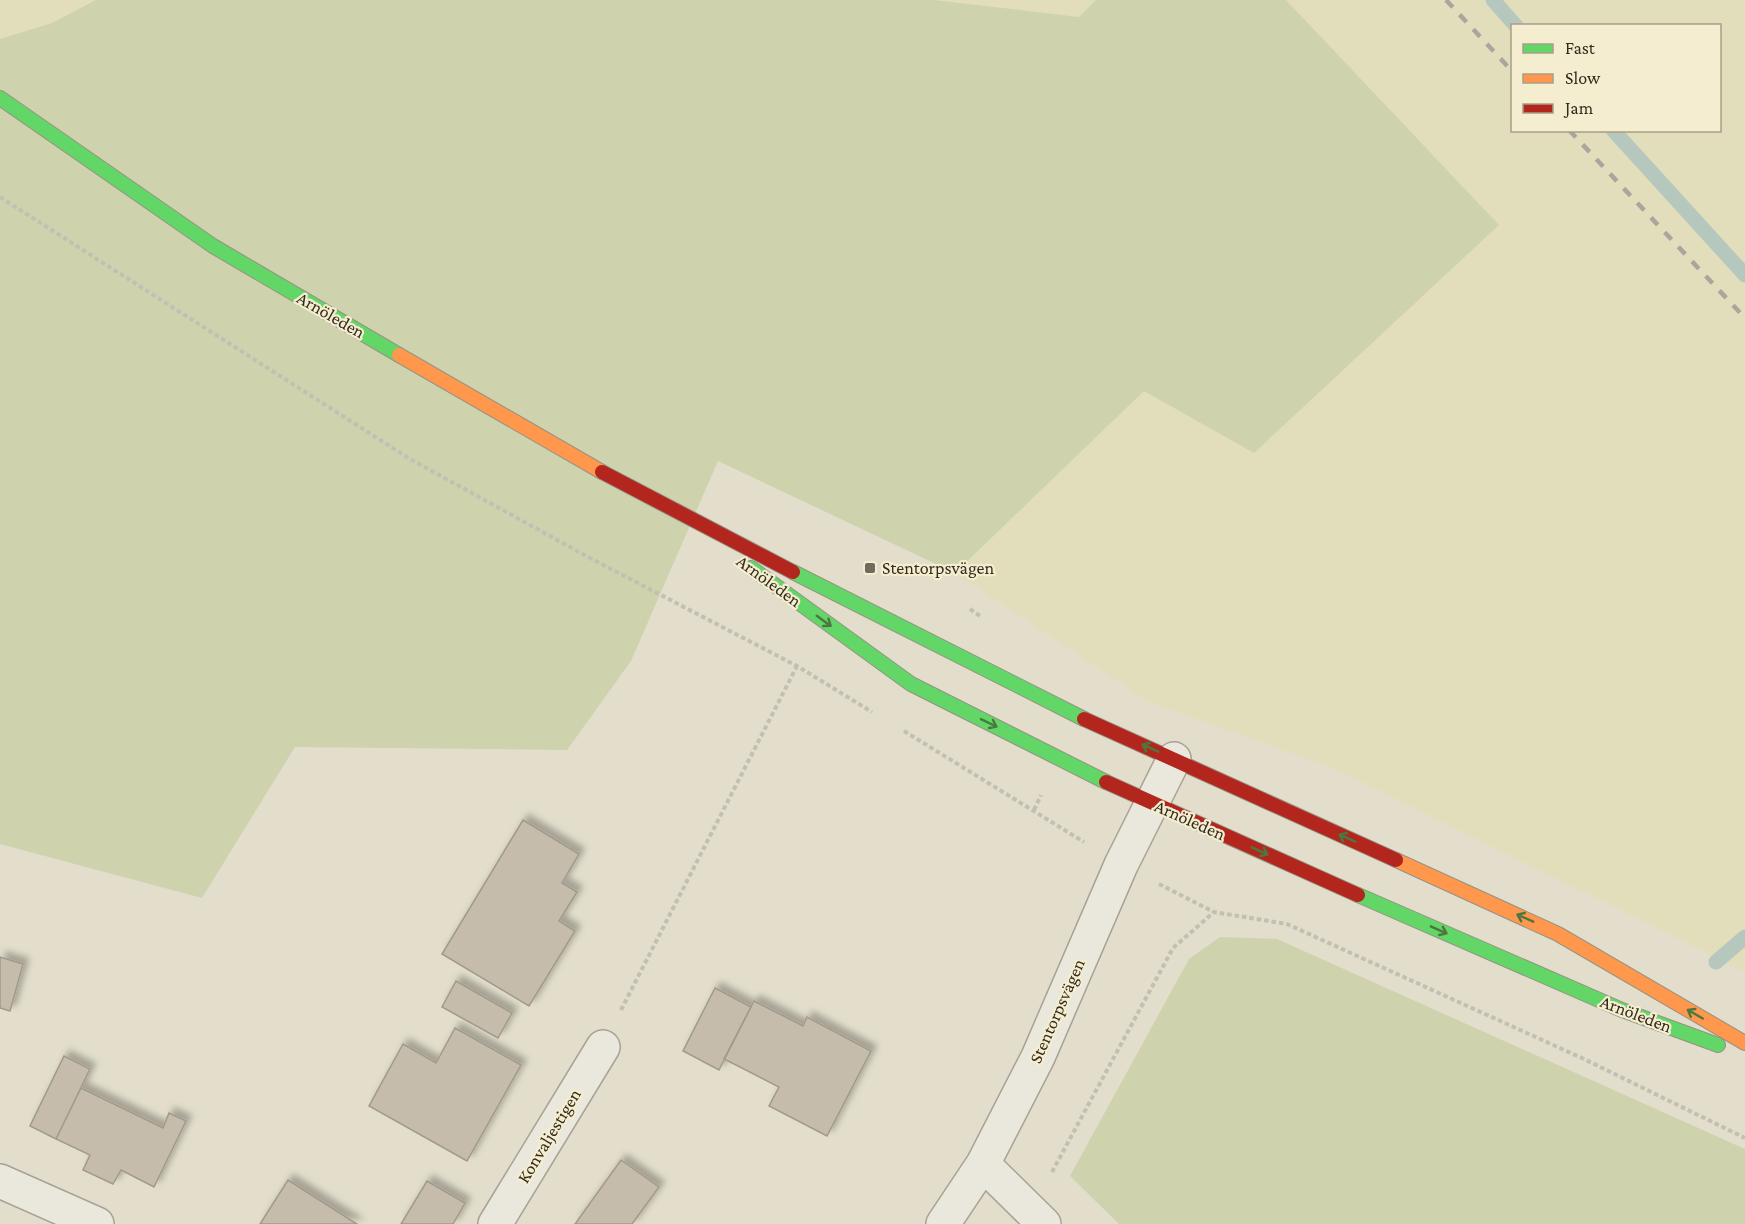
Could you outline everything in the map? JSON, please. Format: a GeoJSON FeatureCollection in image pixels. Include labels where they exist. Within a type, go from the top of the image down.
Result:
{"type":"FeatureCollection","features":[{"type":"Feature","properties":{"kind":"main road","name":"Arnöleden"},"geometry":{"type":"LineString","coordinates":[[0,98],[213,246],[539,437],[675,512],[1080,717],[1558,934],[1745,1043]]}},
{"type":"Feature","properties":{"kind":"main road","name":"Arnöleden"},"geometry":{"type":"LineString","coordinates":[[675,512],[911,684],[1152,804],[1622,1010],[1745,1055]]}},
{"type":"Feature","properties":{"kind":"street","name":"Stentorpsvägen"},"geometry":{"type":"LineString","coordinates":[[943,1224],[983,1164],[1038,1057],[1121,865],[1174,759]]}},
{"type":"Feature","properties":{"kind":"street","name":"Konvaljestigen"},"geometry":{"type":"LineString","coordinates":[[495,1224],[603,1047]]}},
{"type":"Feature","properties":{"kind":"street"},"geometry":{"type":"LineString","coordinates":[[983,1164],[1037,1217]]}},
{"type":"Feature","properties":{"kind":"street"},"geometry":{"type":"LineString","coordinates":[[0,1181],[98,1224]]}},
{"type":"Feature","properties":{"kind":"path"},"geometry":{"type":"LineString","coordinates":[[603,1047],[797,666]]}},
{"type":"Feature","properties":{"kind":"path"},"geometry":{"type":"LineString","coordinates":[[1037,1217],[1173,948],[1214,912]]}},
{"type":"Feature","properties":{"kind":"shaded area"},"geometry":{"type":"Polygon","coordinates":[[[0,0],[96,0],[52,23],[0,39],[0,0]]]}},
{"type":"Feature","properties":{"kind":"shaded area"},"geometry":{"type":"Polygon","coordinates":[[[934,0],[1096,0],[1079,17],[934,0]]]}},
{"type":"Feature","properties":{"kind":"shaded area"},"geometry":{"type":"Polygon","coordinates":[[[1286,0],[1745,0],[1745,972],[1336,769],[1149,702],[955,573],[1144,391],[1499,225],[1286,0]]]}},
{"type":"Feature","properties":{"kind":"green space"},"geometry":{"type":"Polygon","coordinates":[[[96,0],[934,0],[1079,17],[1096,0],[1286,0],[1499,225],[1254,453],[1144,391],[955,573],[718,461],[631,661],[567,750],[295,747],[202,898],[0,844],[0,39],[52,23],[96,0]]]}},
{"type":"Feature","properties":{"kind":"green space"},"geometry":{"type":"Polygon","coordinates":[[[1220,937],[1277,939],[1745,1149],[1745,1224],[1119,1224],[1070,1176],[1189,959],[1220,937]]]}},
{"type":"Feature","properties":{"kind":"building"},"geometry":{"type":"Polygon","coordinates":[[[523,820],[579,854],[562,883],[577,892],[559,921],[575,931],[529,1006],[442,954],[523,820]]]}},
{"type":"Feature","properties":{"kind":"building"},"geometry":{"type":"Polygon","coordinates":[[[0,957],[23,964],[10,1011],[0,1008],[0,957]]]}},
{"type":"Feature","properties":{"kind":"building"},"geometry":{"type":"Polygon","coordinates":[[[456,981],[512,1013],[498,1038],[442,1007],[456,981]]]}},
{"type":"Feature","properties":{"kind":"building"},"geometry":{"type":"Polygon","coordinates":[[[715,988],[751,1007],[719,1070],[683,1051],[715,988]]]}},
{"type":"Feature","properties":{"kind":"building"},"geometry":{"type":"Polygon","coordinates":[[[754,1001],[803,1026],[807,1017],[871,1051],[827,1136],[769,1106],[779,1087],[724,1059],[754,1001]]]}},
{"type":"Feature","properties":{"kind":"building"},"geometry":{"type":"Polygon","coordinates":[[[455,1028],[521,1065],[467,1161],[369,1106],[403,1044],[436,1063],[455,1028]]]}},
{"type":"Feature","properties":{"kind":"building"},"geometry":{"type":"Polygon","coordinates":[[[64,1056],[90,1069],[56,1139],[30,1126],[64,1056]]]}},
{"type":"Feature","properties":{"kind":"building"},"geometry":{"type":"Polygon","coordinates":[[[81,1088],[163,1128],[169,1113],[186,1121],[154,1187],[121,1170],[113,1184],[83,1170],[90,1155],[56,1139],[81,1088]]]}},
{"type":"Feature","properties":{"kind":"building"},"geometry":{"type":"Polygon","coordinates":[[[621,1160],[659,1187],[632,1224],[575,1224],[621,1160]]]}},
{"type":"Feature","properties":{"kind":"building"},"geometry":{"type":"Polygon","coordinates":[[[288,1180],[357,1224],[260,1224],[288,1180]]]}},
{"type":"Feature","properties":{"kind":"building"},"geometry":{"type":"Polygon","coordinates":[[[427,1181],[465,1203],[453,1224],[401,1224],[427,1181]]]}},
{"type":"Feature","properties":{"kind":"waterway"},"geometry":{"type":"LineString","coordinates":[[1493,0],[1514,24]]}},
{"type":"Feature","properties":{"kind":"waterway"},"geometry":{"type":"LineString","coordinates":[[1615,132],[1745,275]]}},
{"type":"Feature","properties":{"kind":"waterway"},"geometry":{"type":"LineString","coordinates":[[1716,962],[1745,937]]}},
{"type":"Feature","properties":{"kind":"railway"},"geometry":{"type":"LineString","coordinates":[[1446,0],[1511,70]]}},
{"type":"Feature","properties":{"kind":"railway"},"geometry":{"type":"LineString","coordinates":[[1571,132],[1745,318]]}},
{"type":"Feature","properties":{"kind":"traffic: fast"},"geometry":{"type":"LineString","coordinates":[[0,98],[213,246],[399,355]]}},
{"type":"Feature","properties":{"kind":"traffic: fast"},"geometry":{"type":"LineString","coordinates":[[751,568],[911,684],[1106,782]]}},
{"type":"Feature","properties":{"kind":"traffic: fast"},"geometry":{"type":"LineString","coordinates":[[793,572],[1084,719]]}},
{"type":"Feature","properties":{"kind":"traffic: fast"},"geometry":{"type":"LineString","coordinates":[[1358,895],[1622,1010],[1718,1045]]}},
{"type":"Feature","properties":{"kind":"traffic: slow"},"geometry":{"type":"LineString","coordinates":[[399,355],[602,472]]}},
{"type":"Feature","properties":{"kind":"traffic: slow"},"geometry":{"type":"LineString","coordinates":[[1396,860],[1558,934],[1745,1043]]}},
{"type":"Feature","properties":{"kind":"traffic: jam"},"geometry":{"type":"LineString","coordinates":[[602,472],[793,572]]}},
{"type":"Feature","properties":{"kind":"traffic: jam"},"geometry":{"type":"LineString","coordinates":[[1084,719],[1396,860]]}},
{"type":"Feature","properties":{"kind":"traffic: jam"},"geometry":{"type":"LineString","coordinates":[[1106,782],[1358,895]]}},
{"type":"Feature","properties":{"kind":"place","name":"Stentorpsvägen"},"geometry":{"type":"Point","coordinates":[870,568]}}]}
